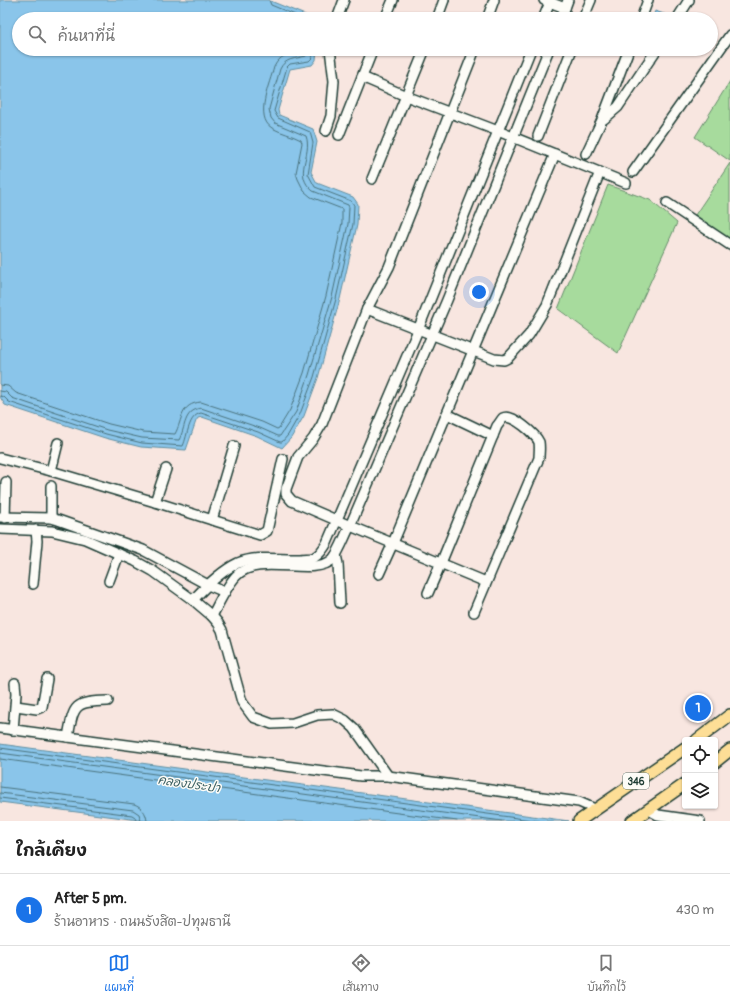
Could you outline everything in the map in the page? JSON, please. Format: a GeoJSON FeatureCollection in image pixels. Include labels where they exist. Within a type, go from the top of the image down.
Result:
{"type":"FeatureCollection","features":[{"type":"Feature","properties":{"kind":"main road"},"geometry":{"type":"LineString","coordinates":[[701,737],[730,715]]}},
{"type":"Feature","properties":{"kind":"main road","name":"346"},"geometry":{"type":"LineString","coordinates":[[587,815],[682,750]]}},
{"type":"Feature","properties":{"kind":"main road"},"geometry":{"type":"LineString","coordinates":[[718,760],[730,750]]}},
{"type":"Feature","properties":{"kind":"main road"},"geometry":{"type":"LineString","coordinates":[[632,821],[682,786]]}},
{"type":"Feature","properties":{"kind":"street"},"geometry":{"type":"LineString","coordinates":[[340,12],[344,0]]}},
{"type":"Feature","properties":{"kind":"street"},"geometry":{"type":"LineString","coordinates":[[388,12],[393,0]]}},
{"type":"Feature","properties":{"kind":"street"},"geometry":{"type":"LineString","coordinates":[[440,12],[444,0]]}},
{"type":"Feature","properties":{"kind":"street"},"geometry":{"type":"LineString","coordinates":[[490,12],[494,0]]}},
{"type":"Feature","properties":{"kind":"street"},"geometry":{"type":"LineString","coordinates":[[586,12],[591,0]]}},
{"type":"Feature","properties":{"kind":"street"},"geometry":{"type":"LineString","coordinates":[[644,12],[648,0]]}},
{"type":"Feature","properties":{"kind":"street"},"geometry":{"type":"LineString","coordinates":[[682,12],[690,0]]}},
{"type":"Feature","properties":{"kind":"street"},"geometry":{"type":"LineString","coordinates":[[545,12],[548,1],[566,4]]}},
{"type":"Feature","properties":{"kind":"street"},"geometry":{"type":"LineString","coordinates":[[718,53],[730,36]]}},
{"type":"Feature","properties":{"kind":"street"},"geometry":{"type":"LineString","coordinates":[[326,131],[331,116],[334,81],[331,56]]}},
{"type":"Feature","properties":{"kind":"street"},"geometry":{"type":"LineString","coordinates":[[339,135],[370,56]]}},
{"type":"Feature","properties":{"kind":"street"},"geometry":{"type":"LineString","coordinates":[[372,179],[422,56]]}},
{"type":"Feature","properties":{"kind":"street"},"geometry":{"type":"LineString","coordinates":[[472,56],[389,267],[367,309],[322,424],[313,439],[298,457],[286,488],[286,494],[292,501],[486,582]]}},
{"type":"Feature","properties":{"kind":"street"},"geometry":{"type":"LineString","coordinates":[[193,600],[226,570],[239,563],[257,558],[286,560],[314,558],[322,551],[327,543],[418,330],[528,56]]}},
{"type":"Feature","properties":{"kind":"street"},"geometry":{"type":"LineString","coordinates":[[212,616],[236,576],[244,570],[261,565],[310,566],[325,564],[332,560],[336,555],[350,526],[432,335],[546,56]]}},
{"type":"Feature","properties":{"kind":"street"},"geometry":{"type":"LineString","coordinates":[[538,136],[569,56]]}},
{"type":"Feature","properties":{"kind":"street"},"geometry":{"type":"LineString","coordinates":[[586,154],[602,120],[626,56]]}},
{"type":"Feature","properties":{"kind":"street"},"geometry":{"type":"LineString","coordinates":[[602,120],[618,107],[652,56]]}},
{"type":"Feature","properties":{"kind":"street"},"geometry":{"type":"LineString","coordinates":[[633,172],[716,56]]}},
{"type":"Feature","properties":{"kind":"street"},"geometry":{"type":"LineString","coordinates":[[524,66],[540,72]]}},
{"type":"Feature","properties":{"kind":"street"},"geometry":{"type":"LineString","coordinates":[[362,77],[406,96],[498,131],[626,183]]}},
{"type":"Feature","properties":{"kind":"street"},"geometry":{"type":"LineString","coordinates":[[379,574],[555,154]]}},
{"type":"Feature","properties":{"kind":"street"},"geometry":{"type":"LineString","coordinates":[[367,309],[473,352],[494,359],[504,360],[508,358],[529,335],[547,306],[600,172]]}},
{"type":"Feature","properties":{"kind":"street"},"geometry":{"type":"LineString","coordinates":[[470,199],[486,206]]}},
{"type":"Feature","properties":{"kind":"street"},"geometry":{"type":"LineString","coordinates":[[667,202],[730,245]]}},
{"type":"Feature","properties":{"kind":"street"},"geometry":{"type":"LineString","coordinates":[[447,414],[493,436]]}},
{"type":"Feature","properties":{"kind":"street"},"geometry":{"type":"LineString","coordinates":[[428,593],[497,426],[503,418],[513,418],[538,441],[540,448],[539,458],[474,612]]}},
{"type":"Feature","properties":{"kind":"street"},"geometry":{"type":"LineString","coordinates":[[50,471],[58,443]]}},
{"type":"Feature","properties":{"kind":"street"},"geometry":{"type":"LineString","coordinates":[[212,520],[234,446]]}},
{"type":"Feature","properties":{"kind":"street"},"geometry":{"type":"LineString","coordinates":[[0,458],[155,502],[256,535],[264,534],[267,531],[283,459]]}},
{"type":"Feature","properties":{"kind":"street"},"geometry":{"type":"LineString","coordinates":[[155,502],[166,469]]}},
{"type":"Feature","properties":{"kind":"street"},"geometry":{"type":"LineString","coordinates":[[6,482],[3,518],[51,518],[71,524],[143,550],[208,585],[226,592]]}},
{"type":"Feature","properties":{"kind":"street"},"geometry":{"type":"LineString","coordinates":[[51,486],[51,518]]}},
{"type":"Feature","properties":{"kind":"street"},"geometry":{"type":"LineString","coordinates":[[0,528],[52,531],[85,539],[135,561],[153,572],[193,600],[212,616],[222,630],[242,702],[253,717],[272,724],[293,723],[317,715],[333,714],[345,720],[354,728],[388,776]]}},
{"type":"Feature","properties":{"kind":"street"},"geometry":{"type":"LineString","coordinates":[[33,584],[37,541],[36,530]]}},
{"type":"Feature","properties":{"kind":"street"},"geometry":{"type":"LineString","coordinates":[[109,581],[119,554]]}},
{"type":"Feature","properties":{"kind":"street"},"geometry":{"type":"LineString","coordinates":[[336,555],[338,564],[340,603]]}},
{"type":"Feature","properties":{"kind":"street"},"geometry":{"type":"LineString","coordinates":[[16,706],[37,709],[42,707],[47,680]]}},
{"type":"Feature","properties":{"kind":"street"},"geometry":{"type":"LineString","coordinates":[[13,730],[16,706],[15,683]]}},
{"type":"Feature","properties":{"kind":"street"},"geometry":{"type":"LineString","coordinates":[[68,737],[71,723],[78,706],[84,702],[108,701]]}},
{"type":"Feature","properties":{"kind":"street"},"geometry":{"type":"LineString","coordinates":[[0,728],[361,776],[388,776],[579,802],[587,815]]}},
{"type":"Feature","properties":{"kind":"street"},"geometry":{"type":"LineString","coordinates":[[649,810],[658,815],[700,821]]}},
{"type":"Feature","properties":{"kind":"green space"},"geometry":{"type":"Polygon","coordinates":[[[730,81],[730,161],[695,137],[730,81]]]}},
{"type":"Feature","properties":{"kind":"green space"},"geometry":{"type":"Polygon","coordinates":[[[730,163],[730,240],[695,215],[730,163]]]}},
{"type":"Feature","properties":{"kind":"green space"},"geometry":{"type":"Polygon","coordinates":[[[608,185],[650,200],[677,223],[618,353],[558,309],[608,185]]]}},
{"type":"Feature","properties":{"kind":"water"},"geometry":{"type":"Polygon","coordinates":[[[0,0],[268,0],[298,12],[12,12],[12,56],[316,56],[316,60],[312,65],[290,69],[278,110],[279,115],[313,129],[317,142],[311,172],[317,183],[353,197],[358,204],[357,225],[340,299],[318,378],[304,416],[291,438],[282,448],[257,436],[202,417],[198,418],[196,421],[186,450],[141,447],[105,438],[5,405],[0,397],[0,0]]]}},
{"type":"Feature","properties":{"kind":"water","name":"คลองประปา"},"geometry":{"type":"Polygon","coordinates":[[[0,744],[569,821],[146,821],[0,802],[0,744]]]}},
{"type":"Feature","properties":{"kind":"place","name":"After 5 pm."},"geometry":{"type":"Point","coordinates":[698,708]}}]}
